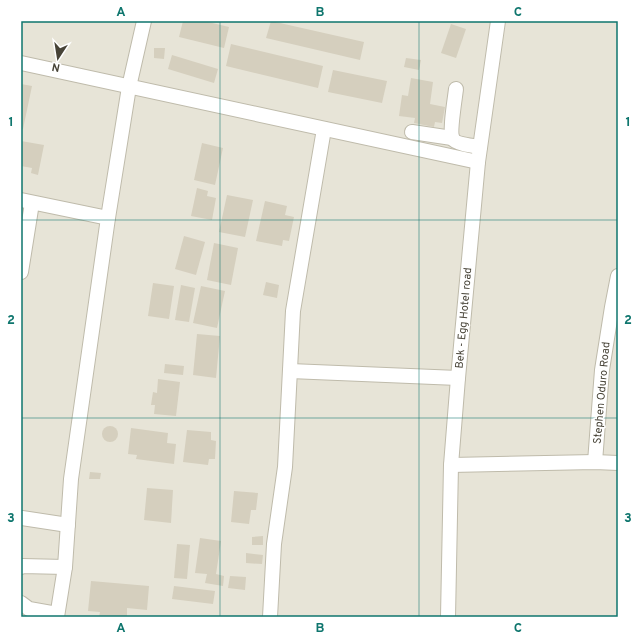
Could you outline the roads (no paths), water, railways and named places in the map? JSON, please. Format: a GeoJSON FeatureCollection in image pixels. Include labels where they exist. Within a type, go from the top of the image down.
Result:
{"type":"FeatureCollection","features":[{"type":"Feature","properties":{"kind":"street"},"geometry":{"type":"LineString","coordinates":[[21,603],[28,609],[57,616],[66,567],[71,479],[108,218],[129,87],[144,21]]}},
{"type":"Feature","properties":{"kind":"street","name":"Bek - Egg Hotel road"},"geometry":{"type":"LineString","coordinates":[[448,617],[451,465],[458,378],[478,162],[498,21]]}},
{"type":"Feature","properties":{"kind":"street"},"geometry":{"type":"LineString","coordinates":[[21,63],[478,162]]}},
{"type":"Feature","properties":{"kind":"street"},"geometry":{"type":"LineString","coordinates":[[452,138],[451,130],[456,89]]}},
{"type":"Feature","properties":{"kind":"street"},"geometry":{"type":"LineString","coordinates":[[270,617],[274,544],[285,466],[293,311],[324,129]]}},
{"type":"Feature","properties":{"kind":"street"},"geometry":{"type":"LineString","coordinates":[[412,132],[452,138],[454,141],[480,147]]}},
{"type":"Feature","properties":{"kind":"street"},"geometry":{"type":"LineString","coordinates":[[21,272],[27,202],[108,218]]}},
{"type":"Feature","properties":{"kind":"street","name":"Stephen Oduro Road"},"geometry":{"type":"LineString","coordinates":[[595,462],[602,370],[615,308],[618,276]]}},
{"type":"Feature","properties":{"kind":"street"},"geometry":{"type":"LineString","coordinates":[[290,371],[458,378]]}},
{"type":"Feature","properties":{"kind":"street"},"geometry":{"type":"LineString","coordinates":[[451,465],[595,462],[618,463]]}},
{"type":"Feature","properties":{"kind":"street"},"geometry":{"type":"LineString","coordinates":[[22,518],[68,525]]}},
{"type":"Feature","properties":{"kind":"street"},"geometry":{"type":"LineString","coordinates":[[21,567],[66,567]]}}]}
